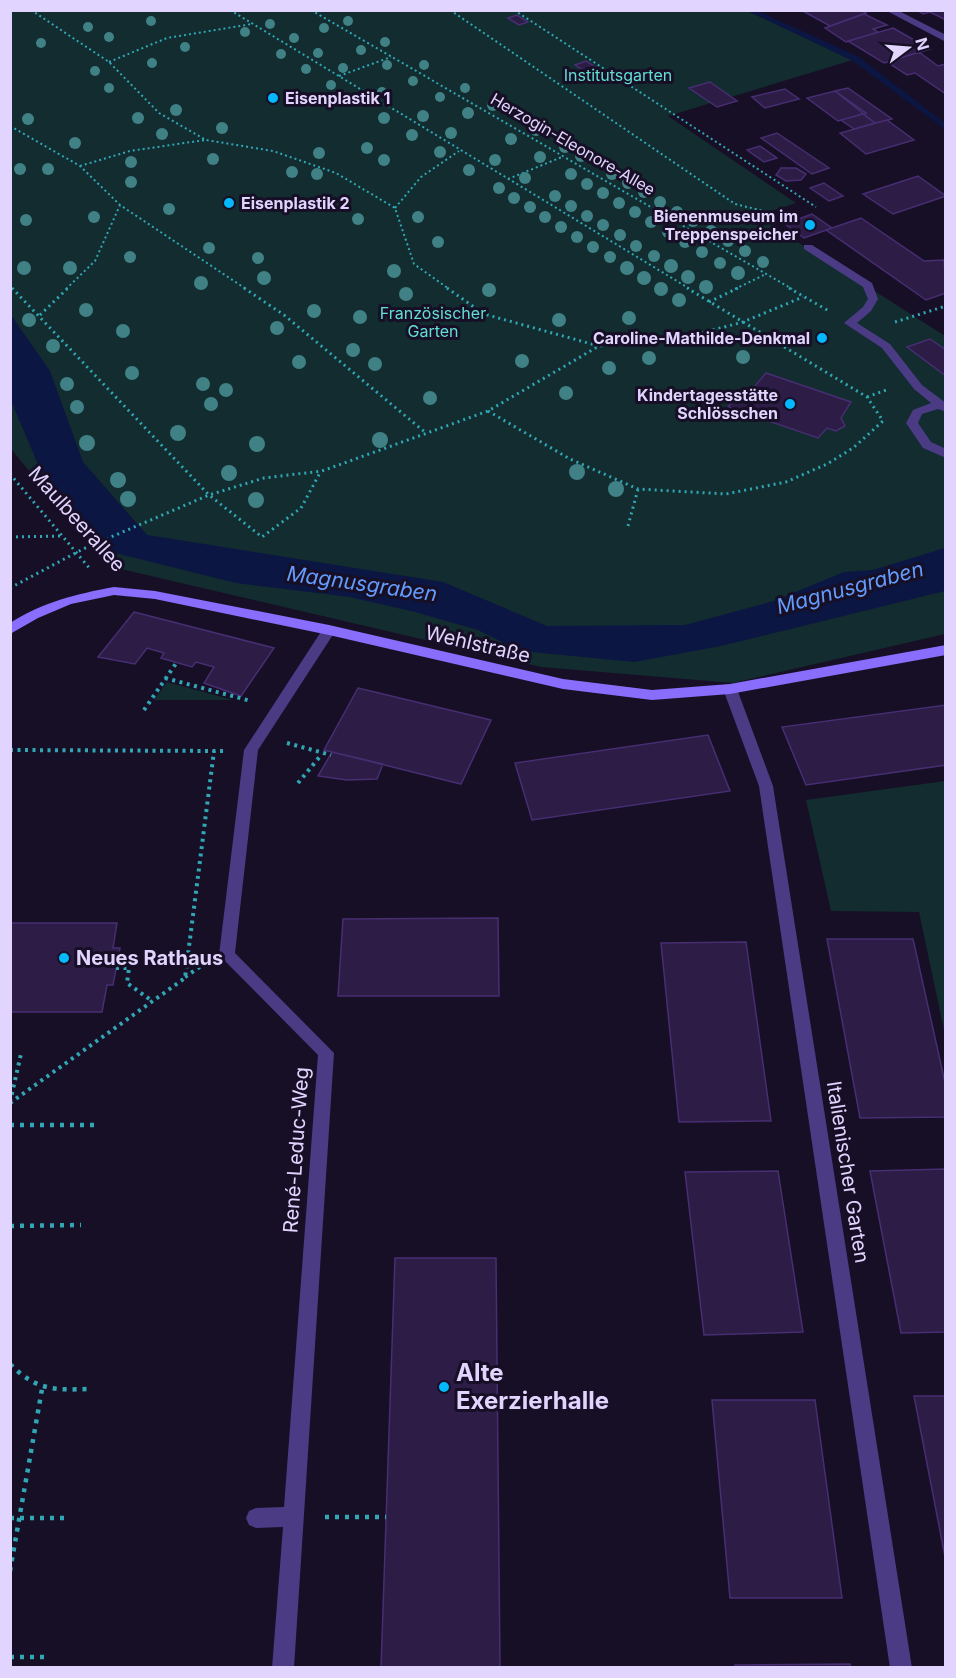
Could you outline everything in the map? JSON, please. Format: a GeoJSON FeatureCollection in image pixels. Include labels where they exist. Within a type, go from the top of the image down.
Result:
{"type":"FeatureCollection","features":[{"type":"Feature","properties":{"kind":"street"},"geometry":{"type":"LineString","coordinates":[[889,10],[945,39]]}},
{"type":"Feature","properties":{"kind":"street"},"geometry":{"type":"LineString","coordinates":[[808,247],[868,285],[873,299],[867,309],[850,323],[886,346],[918,387],[942,407]]}},
{"type":"Feature","properties":{"kind":"street"},"geometry":{"type":"LineString","coordinates":[[942,407],[917,412],[912,423],[927,445],[945,454]]}},
{"type":"Feature","properties":{"kind":"street","name":"Wehlstraße"},"geometry":{"type":"LineString","coordinates":[[12,625],[68,600],[114,591],[155,595],[329,630],[563,684],[652,695],[730,689],[945,650]]}},
{"type":"Feature","properties":{"kind":"street","name":"René-Leduc-Weg"},"geometry":{"type":"LineString","coordinates":[[283,1668],[326,1053],[227,956],[255,743],[329,630]]}},
{"type":"Feature","properties":{"kind":"street","name":"Italienischer Garten"},"geometry":{"type":"LineString","coordinates":[[730,689],[766,786],[901,1668]]}},
{"type":"Feature","properties":{"kind":"street"},"geometry":{"type":"LineString","coordinates":[[260,710],[277,709]]}},
{"type":"Feature","properties":{"kind":"street"},"geometry":{"type":"LineString","coordinates":[[256,1518],[292,1517]]}},
{"type":"Feature","properties":{"kind":"path"},"geometry":{"type":"LineString","coordinates":[[31,10],[109,62],[159,112],[206,140]]}},
{"type":"Feature","properties":{"kind":"path"},"geometry":{"type":"LineString","coordinates":[[230,10],[708,303],[867,397],[883,421],[854,448],[827,464],[786,482],[726,494],[638,489],[570,459],[488,411]]}},
{"type":"Feature","properties":{"kind":"path","name":"Herzogin-Eleonore-Allee"},"geometry":{"type":"LineString","coordinates":[[311,10],[850,323]]}},
{"type":"Feature","properties":{"kind":"path"},"geometry":{"type":"LineString","coordinates":[[450,10],[735,204],[780,215]]}},
{"type":"Feature","properties":{"kind":"path"},"geometry":{"type":"LineString","coordinates":[[514,10],[816,207]]}},
{"type":"Feature","properties":{"kind":"path"},"geometry":{"type":"LineString","coordinates":[[109,62],[167,38],[252,24]]}},
{"type":"Feature","properties":{"kind":"path"},"geometry":{"type":"LineString","coordinates":[[338,77],[391,57]]}},
{"type":"Feature","properties":{"kind":"path"},"geometry":{"type":"LineString","coordinates":[[10,126],[80,166],[120,206],[284,315],[427,433]]}},
{"type":"Feature","properties":{"kind":"path"},"geometry":{"type":"LineString","coordinates":[[80,166],[130,151],[206,140],[273,152],[336,173],[395,208],[414,264],[484,314],[600,346],[694,335],[743,322],[804,297]]}},
{"type":"Feature","properties":{"kind":"path"},"geometry":{"type":"LineString","coordinates":[[395,208],[421,177],[460,151]]}},
{"type":"Feature","properties":{"kind":"path"},"geometry":{"type":"LineString","coordinates":[[507,179],[563,156]]}},
{"type":"Feature","properties":{"kind":"path"},"geometry":{"type":"LineString","coordinates":[[40,315],[94,261],[120,206]]}},
{"type":"Feature","properties":{"kind":"path"},"geometry":{"type":"LineString","coordinates":[[708,303],[765,275]]}},
{"type":"Feature","properties":{"kind":"path"},"geometry":{"type":"LineString","coordinates":[[10,286],[209,495],[262,537],[300,508],[322,471]]}},
{"type":"Feature","properties":{"kind":"path"},"geometry":{"type":"LineString","coordinates":[[866,332],[945,306]]}},
{"type":"Feature","properties":{"kind":"path"},"geometry":{"type":"LineString","coordinates":[[10,588],[83,549],[209,495],[264,478],[322,471],[488,411],[600,346]]}},
{"type":"Feature","properties":{"kind":"path","name":"Maulbeerallee"},"geometry":{"type":"LineString","coordinates":[[10,474],[76,553],[114,591]]}},
{"type":"Feature","properties":{"kind":"path"},"geometry":{"type":"LineString","coordinates":[[628,526],[638,489]]}},
{"type":"Feature","properties":{"kind":"path"},"geometry":{"type":"LineString","coordinates":[[10,537],[64,536]]}},
{"type":"Feature","properties":{"kind":"path"},"geometry":{"type":"LineString","coordinates":[[144,710],[177,662]]}},
{"type":"Feature","properties":{"kind":"path"},"geometry":{"type":"LineString","coordinates":[[165,678],[277,709]]}},
{"type":"Feature","properties":{"kind":"path"},"geometry":{"type":"LineString","coordinates":[[10,750],[214,751],[255,743],[330,754]]}},
{"type":"Feature","properties":{"kind":"path"},"geometry":{"type":"LineString","coordinates":[[10,1102],[185,978],[214,751]]}},
{"type":"Feature","properties":{"kind":"path"},"geometry":{"type":"LineString","coordinates":[[298,783],[322,754]]}},
{"type":"Feature","properties":{"kind":"path"},"geometry":{"type":"LineString","coordinates":[[116,968],[129,968],[127,983],[152,1001]]}},
{"type":"Feature","properties":{"kind":"path"},"geometry":{"type":"LineString","coordinates":[[10,1102],[21,1054]]}},
{"type":"Feature","properties":{"kind":"path"},"geometry":{"type":"LineString","coordinates":[[10,1125],[98,1125]]}},
{"type":"Feature","properties":{"kind":"path"},"geometry":{"type":"LineString","coordinates":[[10,1226],[81,1226]]}},
{"type":"Feature","properties":{"kind":"path"},"geometry":{"type":"LineString","coordinates":[[10,1364],[19,1374],[42,1389],[90,1389]]}},
{"type":"Feature","properties":{"kind":"path"},"geometry":{"type":"LineString","coordinates":[[10,1571],[42,1389]]}},
{"type":"Feature","properties":{"kind":"path"},"geometry":{"type":"LineString","coordinates":[[292,1517],[386,1516]]}},
{"type":"Feature","properties":{"kind":"path"},"geometry":{"type":"LineString","coordinates":[[10,1518],[70,1518]]}},
{"type":"Feature","properties":{"kind":"path"},"geometry":{"type":"LineString","coordinates":[[10,1657],[48,1657]]}},
{"type":"Feature","properties":{"kind":"green space","name":"Französischer Garten"},"geometry":{"type":"Polygon","coordinates":[[[10,11],[747,11],[856,59],[668,116],[796,203],[757,216],[945,336],[945,634],[733,683],[541,667],[108,566],[11,449],[10,11]]]}},
{"type":"Feature","properties":{"kind":"green space"},"geometry":{"type":"Polygon","coordinates":[[[167,682],[233,700],[154,700],[167,682]]]}},
{"type":"Feature","properties":{"kind":"green space"},"geometry":{"type":"Polygon","coordinates":[[[946,781],[945,1035],[919,912],[831,911],[806,800],[946,781]]]}},
{"type":"Feature","properties":{"kind":"water","name":"Magnusgraben"},"geometry":{"type":"Polygon","coordinates":[[[11,315],[50,371],[83,462],[147,535],[443,582],[547,626],[685,625],[774,601],[844,572],[873,570],[945,548],[945,591],[721,646],[634,662],[521,651],[478,630],[415,612],[350,597],[236,583],[115,553],[95,536],[40,469],[11,401],[11,315]]]}},
{"type":"Feature","properties":{"kind":"building"},"geometry":{"type":"Polygon","coordinates":[[[801,10],[861,10],[866,13],[830,26],[801,10]]]}},
{"type":"Feature","properties":{"kind":"building"},"geometry":{"type":"Polygon","coordinates":[[[917,10],[946,10],[946,20],[930,12],[923,14],[917,10]]]}},
{"type":"Feature","properties":{"kind":"building"},"geometry":{"type":"Polygon","coordinates":[[[864,14],[887,25],[873,29],[878,32],[846,42],[825,28],[864,14]]]}},
{"type":"Feature","properties":{"kind":"building"},"geometry":{"type":"Polygon","coordinates":[[[517,15],[528,22],[519,25],[508,18],[517,15]]]}},
{"type":"Feature","properties":{"kind":"building"},"geometry":{"type":"Polygon","coordinates":[[[893,28],[930,49],[884,63],[848,41],[893,28]]]}},
{"type":"Feature","properties":{"kind":"building"},"geometry":{"type":"Polygon","coordinates":[[[919,52],[938,66],[946,64],[946,94],[915,73],[907,75],[887,62],[919,52]]]}},
{"type":"Feature","properties":{"kind":"building"},"geometry":{"type":"Polygon","coordinates":[[[586,61],[610,76],[598,80],[575,65],[586,61]]]}},
{"type":"Feature","properties":{"kind":"building"},"geometry":{"type":"Polygon","coordinates":[[[710,82],[737,101],[717,107],[689,88],[710,82]]]}},
{"type":"Feature","properties":{"kind":"building"},"geometry":{"type":"Polygon","coordinates":[[[848,88],[892,119],[875,123],[835,91],[848,88]]]}},
{"type":"Feature","properties":{"kind":"building"},"geometry":{"type":"Polygon","coordinates":[[[785,89],[799,99],[765,108],[752,97],[785,89]]]}},
{"type":"Feature","properties":{"kind":"building"},"geometry":{"type":"Polygon","coordinates":[[[835,91],[866,113],[838,121],[807,98],[835,91]]]}},
{"type":"Feature","properties":{"kind":"building"},"geometry":{"type":"Polygon","coordinates":[[[863,114],[875,123],[854,129],[841,120],[863,114]]]}},
{"type":"Feature","properties":{"kind":"building"},"geometry":{"type":"Polygon","coordinates":[[[887,120],[914,140],[866,154],[840,133],[887,120]]]}},
{"type":"Feature","properties":{"kind":"building"},"geometry":{"type":"Polygon","coordinates":[[[777,133],[829,168],[812,174],[761,138],[777,133]]]}},
{"type":"Feature","properties":{"kind":"building"},"geometry":{"type":"Polygon","coordinates":[[[760,146],[777,158],[764,162],[747,150],[760,146]]]}},
{"type":"Feature","properties":{"kind":"building"},"geometry":{"type":"Polygon","coordinates":[[[781,168],[796,168],[806,174],[801,180],[786,181],[776,175],[781,168]]]}},
{"type":"Feature","properties":{"kind":"building"},"geometry":{"type":"Polygon","coordinates":[[[918,176],[946,196],[893,214],[863,194],[918,176]]]}},
{"type":"Feature","properties":{"kind":"building"},"geometry":{"type":"Polygon","coordinates":[[[824,183],[843,196],[829,201],[810,188],[824,183]]]}},
{"type":"Feature","properties":{"kind":"building"},"geometry":{"type":"Polygon","coordinates":[[[812,214],[832,228],[804,238],[785,224],[812,214]]]}},
{"type":"Feature","properties":{"kind":"building"},"geometry":{"type":"Polygon","coordinates":[[[861,218],[924,261],[944,260],[946,293],[926,300],[826,230],[861,218]]]}},
{"type":"Feature","properties":{"kind":"building"},"geometry":{"type":"Polygon","coordinates":[[[930,339],[946,350],[946,376],[907,347],[930,339]]]}},
{"type":"Feature","properties":{"kind":"building","name":"Kindertagesstätte Schlösschen"},"geometry":{"type":"Polygon","coordinates":[[[766,373],[851,402],[841,418],[845,426],[836,431],[827,428],[818,438],[728,407],[735,398],[743,400],[766,373]]]}},
{"type":"Feature","properties":{"kind":"building"},"geometry":{"type":"Polygon","coordinates":[[[134,612],[274,648],[241,696],[204,683],[214,667],[196,662],[192,667],[161,658],[164,653],[147,648],[135,664],[98,657],[134,612]]]}},
{"type":"Feature","properties":{"kind":"building"},"geometry":{"type":"Polygon","coordinates":[[[358,688],[491,720],[461,784],[324,750],[358,688]]]}},
{"type":"Feature","properties":{"kind":"building"},"geometry":{"type":"Polygon","coordinates":[[[946,705],[946,765],[806,785],[782,727],[946,705]]]}},
{"type":"Feature","properties":{"kind":"building"},"geometry":{"type":"Polygon","coordinates":[[[708,735],[730,791],[532,820],[515,763],[708,735]]]}},
{"type":"Feature","properties":{"kind":"building"},"geometry":{"type":"Polygon","coordinates":[[[332,752],[383,764],[377,779],[347,780],[318,776],[332,752]]]}},
{"type":"Feature","properties":{"kind":"building"},"geometry":{"type":"Polygon","coordinates":[[[498,918],[499,996],[338,996],[343,919],[498,918]]]}},
{"type":"Feature","properties":{"kind":"building","name":"Neues Rathaus"},"geometry":{"type":"Polygon","coordinates":[[[10,923],[117,923],[113,948],[120,948],[113,985],[107,985],[102,1012],[10,1012],[10,923]]]}},
{"type":"Feature","properties":{"kind":"building"},"geometry":{"type":"Polygon","coordinates":[[[827,939],[913,939],[946,1087],[946,1117],[860,1118],[827,939]]]}},
{"type":"Feature","properties":{"kind":"building"},"geometry":{"type":"Polygon","coordinates":[[[746,942],[771,1121],[679,1122],[661,943],[746,942]]]}},
{"type":"Feature","properties":{"kind":"building"},"geometry":{"type":"Polygon","coordinates":[[[946,1169],[946,1332],[901,1333],[870,1171],[946,1169]]]}},
{"type":"Feature","properties":{"kind":"building"},"geometry":{"type":"Polygon","coordinates":[[[778,1171],[803,1332],[704,1335],[685,1172],[778,1171]]]}},
{"type":"Feature","properties":{"kind":"building","name":"Alte Exerzierhalle"},"geometry":{"type":"Polygon","coordinates":[[[395,1258],[496,1258],[500,1668],[381,1668],[395,1258]]]}},
{"type":"Feature","properties":{"kind":"building"},"geometry":{"type":"Polygon","coordinates":[[[914,1396],[946,1396],[946,1562],[914,1396]]]}},
{"type":"Feature","properties":{"kind":"building"},"geometry":{"type":"Polygon","coordinates":[[[712,1400],[815,1400],[842,1598],[730,1598],[712,1400]]]}},
{"type":"Feature","properties":{"kind":"building"},"geometry":{"type":"Polygon","coordinates":[[[850,1664],[851,1668],[735,1668],[735,1665],[850,1664]]]}},
{"type":"Feature","properties":{"kind":"waterway"},"geometry":{"type":"LineString","coordinates":[[749,10],[856,59],[946,128]]}},
{"type":"Feature","properties":{"kind":"place","name":"Eisenplastik 1"},"geometry":{"type":"Point","coordinates":[273,98]}},
{"type":"Feature","properties":{"kind":"place","name":"Eisenplastik 2"},"geometry":{"type":"Point","coordinates":[229,203]}},
{"type":"Feature","properties":{"kind":"place","name":"Bienenmuseum im Treppenspeicher"},"geometry":{"type":"Point","coordinates":[810,225]}},
{"type":"Feature","properties":{"kind":"place","name":"Caroline-Mathilde-Denkmal"},"geometry":{"type":"Point","coordinates":[822,338]}},
{"type":"Feature","properties":{"kind":"place","name":"Kindertagesstätte Schlösschen"},"geometry":{"type":"Point","coordinates":[790,404]}},
{"type":"Feature","properties":{"kind":"place","name":"Neues Rathaus"},"geometry":{"type":"Point","coordinates":[64,958]}},
{"type":"Feature","properties":{"kind":"place","name":"Alte Exerzierhalle"},"geometry":{"type":"Point","coordinates":[444,1387]}},
{"type":"Feature","properties":{"kind":"park label","name":"Institutsgarten"},"geometry":{"type":"Point","coordinates":[618,75]}}]}
